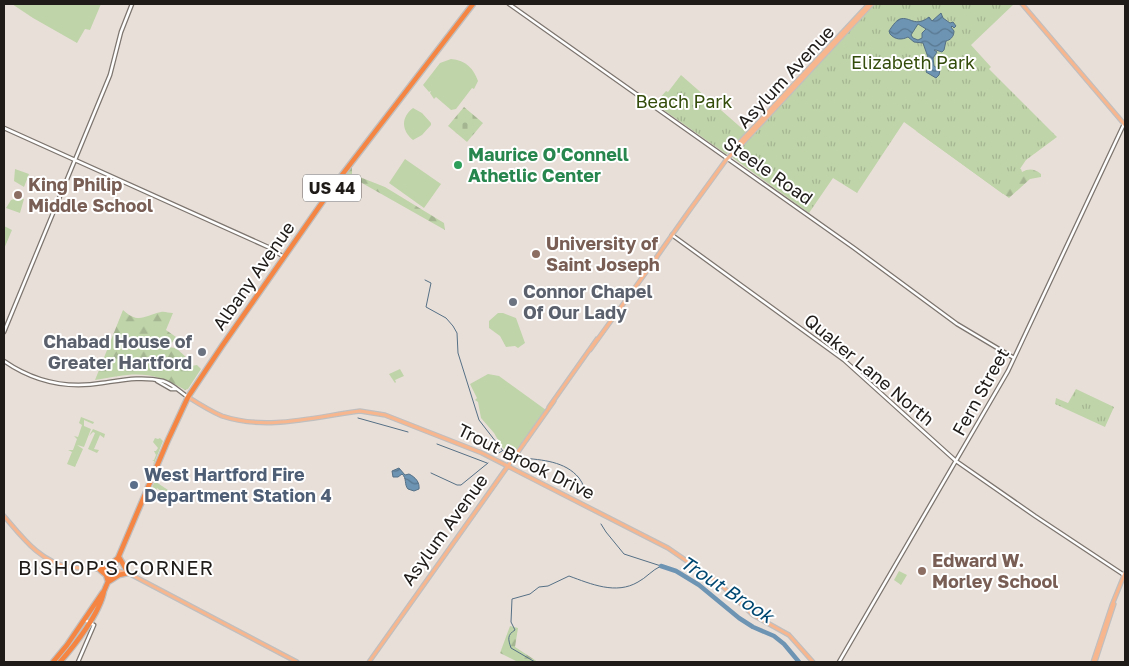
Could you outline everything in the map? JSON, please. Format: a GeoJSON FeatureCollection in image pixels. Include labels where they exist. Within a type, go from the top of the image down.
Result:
{"type":"FeatureCollection","features":[{"type":"Feature","properties":{"kind":"highway","name":"Albany Avenue"},"geometry":{"type":"LineString","coordinates":[[60,662],[89,622],[104,591],[188,397],[335,184],[473,4]]}},
{"type":"Feature","properties":{"kind":"highway"},"geometry":{"type":"LineString","coordinates":[[119,557],[128,574],[119,574],[108,582],[106,575],[100,570],[109,566],[119,557]]}},
{"type":"Feature","properties":{"kind":"highway","name":"Albany Avenue"},"geometry":{"type":"LineString","coordinates":[[53,662],[89,622]]}},
{"type":"Feature","properties":{"kind":"main road","name":"Asylum Avenue"},"geometry":{"type":"LineString","coordinates":[[369,662],[689,211],[739,146],[740,142],[871,4]]}},
{"type":"Feature","properties":{"kind":"main road"},"geometry":{"type":"LineString","coordinates":[[1022,4],[1125,124]]}},
{"type":"Feature","properties":{"kind":"main road","name":"Trout Brook Drive"},"geometry":{"type":"LineString","coordinates":[[188,397],[220,415],[260,423],[283,422],[360,411],[386,415],[482,453],[673,551],[720,584],[754,615],[789,635],[813,662]]}},
{"type":"Feature","properties":{"kind":"main road"},"geometry":{"type":"LineString","coordinates":[[4,516],[36,551],[52,561],[69,567],[114,570],[128,574],[297,662]]}},
{"type":"Feature","properties":{"kind":"main road"},"geometry":{"type":"LineString","coordinates":[[1094,662],[1125,575]]}},
{"type":"Feature","properties":{"kind":"street"},"geometry":{"type":"LineString","coordinates":[[4,332],[110,75],[121,32],[132,4]]}},
{"type":"Feature","properties":{"kind":"street","name":"Steele Road"},"geometry":{"type":"LineString","coordinates":[[509,4],[728,158],[957,324],[1014,358]]}},
{"type":"Feature","properties":{"kind":"street","name":"Fern Street"},"geometry":{"type":"LineString","coordinates":[[839,662],[1014,358],[1125,124]]}},
{"type":"Feature","properties":{"kind":"street"},"geometry":{"type":"LineString","coordinates":[[4,128],[268,247],[284,258]]}},
{"type":"Feature","properties":{"kind":"street","name":"Quaker Lane North"},"geometry":{"type":"LineString","coordinates":[[672,236],[844,360],[956,461],[1125,575]]}},
{"type":"Feature","properties":{"kind":"street"},"geometry":{"type":"LineString","coordinates":[[4,361],[24,373],[39,379],[71,385],[94,384],[130,378],[157,381],[171,389],[176,389],[188,397]]}},
{"type":"Feature","properties":{"kind":"street"},"geometry":{"type":"LineString","coordinates":[[78,662],[89,622]]}},
{"type":"Feature","properties":{"kind":"green space"},"geometry":{"type":"Polygon","coordinates":[[[12,4],[101,4],[90,30],[85,29],[77,43],[12,4]]]}},
{"type":"Feature","properties":{"kind":"green space","name":"Elizabeth Park"},"geometry":{"type":"Polygon","coordinates":[[[875,4],[1014,4],[971,45],[991,67],[989,69],[1057,137],[1026,160],[1003,194],[904,122],[857,193],[833,178],[809,213],[733,158],[741,147],[875,4]]]}},
{"type":"Feature","properties":{"kind":"green space"},"geometry":{"type":"Polygon","coordinates":[[[451,59],[461,61],[469,66],[478,81],[474,89],[472,88],[456,109],[451,110],[436,97],[434,99],[430,93],[431,91],[429,92],[423,85],[440,63],[451,59]]]}},
{"type":"Feature","properties":{"kind":"green space","name":"Beach Park"},"geometry":{"type":"Polygon","coordinates":[[[681,75],[746,132],[729,153],[726,154],[658,106],[659,99],[666,91],[668,92],[681,75]]]}},
{"type":"Feature","properties":{"kind":"green space"},"geometry":{"type":"Polygon","coordinates":[[[464,107],[483,123],[467,142],[448,126],[464,107]]]}},
{"type":"Feature","properties":{"kind":"green space"},"geometry":{"type":"Polygon","coordinates":[[[413,108],[422,113],[431,125],[422,135],[413,140],[406,132],[404,124],[406,115],[413,108]]]}},
{"type":"Feature","properties":{"kind":"green space"},"geometry":{"type":"Polygon","coordinates":[[[916,131],[1021,169],[1022,172],[1034,170],[1041,174],[1041,177],[1030,179],[1009,198],[916,131]]]}},
{"type":"Feature","properties":{"kind":"green space"},"geometry":{"type":"Polygon","coordinates":[[[405,159],[441,184],[424,208],[389,183],[405,159]]]}},
{"type":"Feature","properties":{"kind":"green space"},"geometry":{"type":"Polygon","coordinates":[[[352,167],[352,174],[385,187],[444,223],[445,230],[346,174],[352,167]]]}},
{"type":"Feature","properties":{"kind":"green space"},"geometry":{"type":"Polygon","coordinates":[[[15,169],[29,174],[24,187],[14,181],[15,169]]]}},
{"type":"Feature","properties":{"kind":"green space"},"geometry":{"type":"Polygon","coordinates":[[[24,199],[20,213],[6,208],[11,200],[24,199]]]}},
{"type":"Feature","properties":{"kind":"green space"},"geometry":{"type":"Polygon","coordinates":[[[4,226],[12,230],[4,249],[4,226]]]}},
{"type":"Feature","properties":{"kind":"green space"},"geometry":{"type":"Polygon","coordinates":[[[123,310],[129,315],[138,318],[162,312],[173,313],[166,330],[176,337],[169,347],[176,348],[187,358],[185,367],[197,365],[201,369],[188,389],[185,390],[162,379],[141,374],[95,380],[123,310]]]}},
{"type":"Feature","properties":{"kind":"green space"},"geometry":{"type":"Polygon","coordinates":[[[498,313],[516,318],[525,343],[518,348],[515,346],[506,347],[500,336],[489,328],[489,321],[498,313]]]}},
{"type":"Feature","properties":{"kind":"green space"},"geometry":{"type":"Polygon","coordinates":[[[400,369],[404,376],[395,380],[395,383],[389,374],[400,369]]]}},
{"type":"Feature","properties":{"kind":"green space"},"geometry":{"type":"Polygon","coordinates":[[[488,374],[499,376],[546,410],[512,457],[502,447],[494,433],[481,418],[478,402],[475,400],[477,398],[470,384],[488,374]]]}},
{"type":"Feature","properties":{"kind":"green space"},"geometry":{"type":"Polygon","coordinates":[[[1076,389],[1114,407],[1105,427],[1055,404],[1056,398],[1068,403],[1076,389]]]}},
{"type":"Feature","properties":{"kind":"green space"},"geometry":{"type":"Polygon","coordinates":[[[81,417],[94,422],[93,424],[84,420],[84,426],[91,429],[84,447],[77,445],[83,449],[75,467],[67,464],[72,452],[68,450],[73,450],[77,439],[74,436],[78,437],[82,425],[79,423],[81,417]]]}},
{"type":"Feature","properties":{"kind":"green space"},"geometry":{"type":"Polygon","coordinates":[[[93,429],[105,434],[104,438],[100,435],[94,449],[99,450],[97,453],[88,449],[95,433],[93,432],[89,436],[93,429]]]}},
{"type":"Feature","properties":{"kind":"green space"},"geometry":{"type":"Polygon","coordinates":[[[155,438],[160,438],[163,441],[153,466],[154,461],[152,460],[154,460],[156,455],[154,451],[158,448],[153,442],[155,438]]]}},
{"type":"Feature","properties":{"kind":"green space"},"geometry":{"type":"Polygon","coordinates":[[[156,482],[171,492],[168,497],[157,488],[156,491],[161,495],[159,503],[149,495],[156,482]]]}},
{"type":"Feature","properties":{"kind":"green space"},"geometry":{"type":"Polygon","coordinates":[[[899,571],[907,575],[901,585],[894,580],[899,571]]]}},
{"type":"Feature","properties":{"kind":"green space"},"geometry":{"type":"Polygon","coordinates":[[[510,626],[518,628],[515,647],[538,662],[518,662],[500,653],[510,626]]]}},
{"type":"Feature","properties":{"kind":"water"},"geometry":{"type":"Polygon","coordinates":[[[941,13],[943,18],[950,23],[953,22],[956,26],[954,28],[951,27],[954,31],[953,35],[946,41],[944,50],[942,52],[934,50],[937,52],[933,58],[934,66],[940,70],[936,78],[926,72],[930,63],[923,43],[914,42],[908,37],[896,38],[889,31],[895,22],[900,19],[920,22],[929,17],[932,21],[941,13]],[[918,24],[911,35],[918,40],[922,38],[922,33],[926,29],[918,24]]]}},
{"type":"Feature","properties":{"kind":"water"},"geometry":{"type":"Polygon","coordinates":[[[399,468],[405,475],[409,474],[415,478],[419,484],[419,489],[414,491],[408,489],[402,474],[398,477],[393,477],[392,471],[399,468]]]}},
{"type":"Feature","properties":{"kind":"waterway"},"geometry":{"type":"LineString","coordinates":[[425,280],[431,283],[426,307],[446,318],[457,333],[458,353],[479,420],[503,451],[511,455]]}},
{"type":"Feature","properties":{"kind":"waterway"},"geometry":{"type":"LineString","coordinates":[[358,418],[408,432]]}},
{"type":"Feature","properties":{"kind":"waterway"},"geometry":{"type":"LineString","coordinates":[[437,444],[487,463]]}},
{"type":"Feature","properties":{"kind":"waterway","name":"Trout Brook"},"geometry":{"type":"LineString","coordinates":[[497,454],[502,451]]}},
{"type":"Feature","properties":{"kind":"waterway"},"geometry":{"type":"LineString","coordinates":[[523,458],[553,462],[567,468],[579,478],[588,496]]}},
{"type":"Feature","properties":{"kind":"waterway"},"geometry":{"type":"LineString","coordinates":[[431,473],[461,485],[488,463]]}},
{"type":"Feature","properties":{"kind":"waterway"},"geometry":{"type":"LineString","coordinates":[[601,524],[624,554],[661,566]]}},
{"type":"Feature","properties":{"kind":"waterway","name":"Trout Brook"},"geometry":{"type":"LineString","coordinates":[[535,662],[511,648],[509,638],[515,630],[511,622],[512,599],[530,594],[539,587],[548,586],[569,576],[604,587],[621,588],[641,580],[661,566]]}},
{"type":"Feature","properties":{"kind":"waterway","name":"Trout Brook"},"geometry":{"type":"LineString","coordinates":[[661,566],[676,571],[699,585],[739,618],[753,627],[774,636],[784,644],[799,662]]}},
{"type":"Feature","properties":{"kind":"place","name":"Maurice O'Connell Athetlic Center"},"geometry":{"type":"Point","coordinates":[458,165]}},
{"type":"Feature","properties":{"kind":"place","name":"King Philip Middle School"},"geometry":{"type":"Point","coordinates":[18,195]}},
{"type":"Feature","properties":{"kind":"place","name":"University of Saint Joseph"},"geometry":{"type":"Point","coordinates":[536,254]}},
{"type":"Feature","properties":{"kind":"place","name":"Connor Chapel Of Our Lady"},"geometry":{"type":"Point","coordinates":[513,302]}},
{"type":"Feature","properties":{"kind":"place","name":"Chabad House of Greater Hartford"},"geometry":{"type":"Point","coordinates":[202,352]}},
{"type":"Feature","properties":{"kind":"place","name":"West Hartford Fire Department Station 4"},"geometry":{"type":"Point","coordinates":[134,485]}},
{"type":"Feature","properties":{"kind":"place","name":"Edward W. Morley School"},"geometry":{"type":"Point","coordinates":[922,571]}},
{"type":"Feature","properties":{"kind":"district","name":"BISHOP'S CORNER"},"geometry":{"type":"Point","coordinates":[116,568]}}]}
